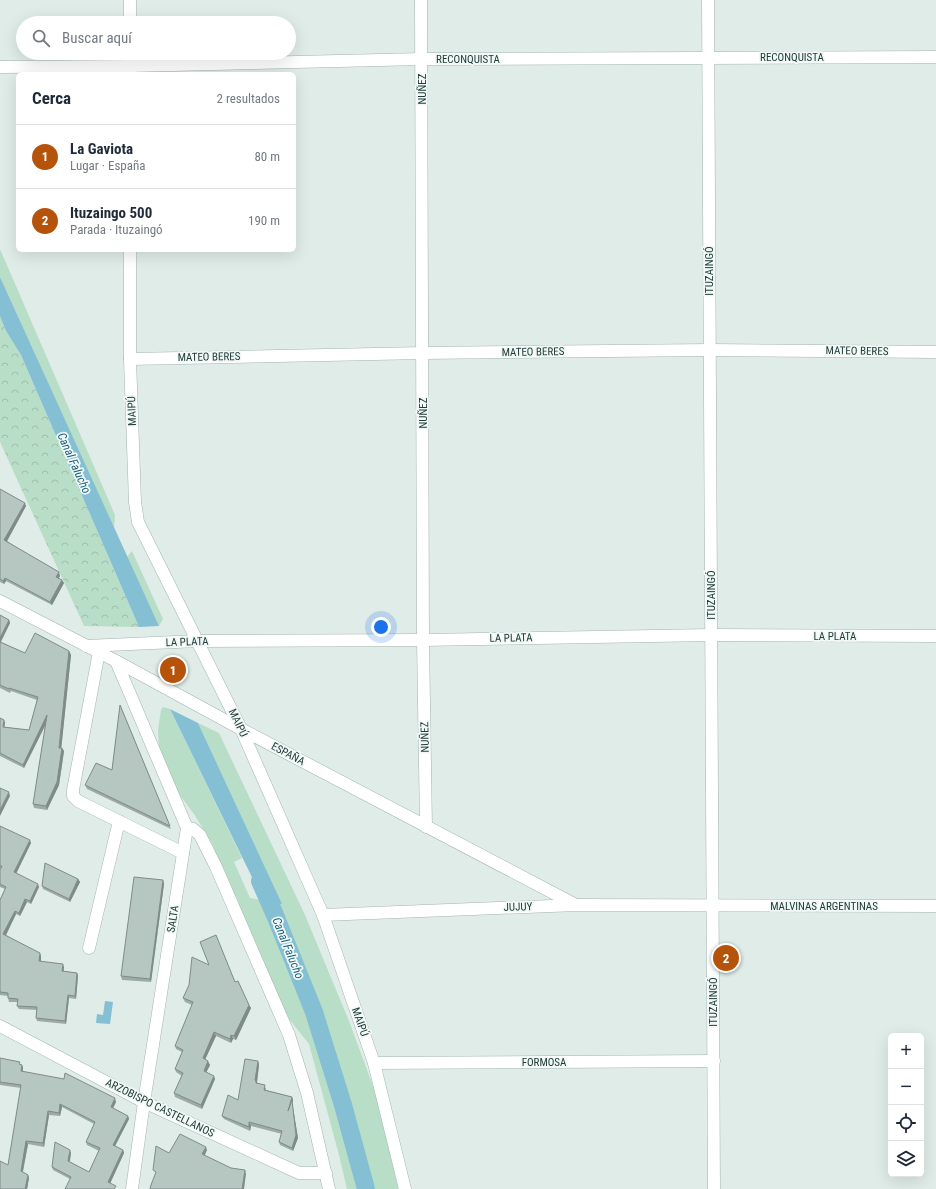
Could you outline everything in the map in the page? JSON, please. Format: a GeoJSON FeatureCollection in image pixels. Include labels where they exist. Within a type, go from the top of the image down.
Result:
{"type":"FeatureCollection","features":[{"type":"Feature","properties":{"kind":"street"},"geometry":{"type":"LineString","coordinates":[[130,0],[130,16]]}},
{"type":"Feature","properties":{"kind":"street","name":"NUÑEZ"},"geometry":{"type":"LineString","coordinates":[[421,0],[423,640],[426,827]]}},
{"type":"Feature","properties":{"kind":"street","name":"ITUZAINGÓ"},"geometry":{"type":"LineString","coordinates":[[708,0],[714,1189]]}},
{"type":"Feature","properties":{"kind":"street","name":"RECONQUISTA"},"geometry":{"type":"LineString","coordinates":[[0,67],[130,70],[422,59],[936,58]]}},
{"type":"Feature","properties":{"kind":"street","name":"MAIPÚ"},"geometry":{"type":"LineString","coordinates":[[130,252],[130,359],[135,502],[138,522],[241,729],[323,915],[374,1063],[405,1189]]}},
{"type":"Feature","properties":{"kind":"street","name":"MATEO BERES"},"geometry":{"type":"LineString","coordinates":[[130,359],[423,352],[710,350],[936,352]]}},
{"type":"Feature","properties":{"kind":"street","name":"ESPAÑA"},"geometry":{"type":"LineString","coordinates":[[0,602],[99,652],[241,729],[576,905]]}},
{"type":"Feature","properties":{"kind":"street","name":"LA PLATA"},"geometry":{"type":"LineString","coordinates":[[86,646],[198,641],[423,640],[711,635],[936,636]]}},
{"type":"Feature","properties":{"kind":"street"},"geometry":{"type":"LineString","coordinates":[[99,652],[73,796],[78,801],[183,853]]}},
{"type":"Feature","properties":{"kind":"street"},"geometry":{"type":"LineString","coordinates":[[116,661],[187,828],[200,835],[216,867],[289,1035],[307,1093],[329,1189]]}},
{"type":"Feature","properties":{"kind":"street"},"geometry":{"type":"LineString","coordinates":[[89,948],[119,821]]}},
{"type":"Feature","properties":{"kind":"street","name":"SALTA"},"geometry":{"type":"LineString","coordinates":[[132,1189],[144,1102],[187,828]]}},
{"type":"Feature","properties":{"kind":"street","name":"JUJUY"},"geometry":{"type":"LineString","coordinates":[[323,915],[576,905],[713,906]]}},
{"type":"Feature","properties":{"kind":"street","name":"MALVINAS ARGENTINAS"},"geometry":{"type":"LineString","coordinates":[[713,906],[936,906]]}},
{"type":"Feature","properties":{"kind":"street","name":"ARZOBISPO CASTELLANOS"},"geometry":{"type":"LineString","coordinates":[[0,1026],[144,1102],[299,1173],[326,1173]]}},
{"type":"Feature","properties":{"kind":"street","name":"FORMOSA"},"geometry":{"type":"LineString","coordinates":[[374,1063],[714,1061]]}},
{"type":"Feature","properties":{"kind":"green space"},"geometry":{"type":"Polygon","coordinates":[[[0,249],[115,515],[114,528],[0,277],[0,249]]]}},
{"type":"Feature","properties":{"kind":"green space"},"geometry":{"type":"Polygon","coordinates":[[[0,316],[6,331],[21,355],[139,627],[84,626],[0,442],[0,316]]]}},
{"type":"Feature","properties":{"kind":"green space"},"geometry":{"type":"Polygon","coordinates":[[[132,551],[163,619],[159,626],[127,557],[132,551]]]}},
{"type":"Feature","properties":{"kind":"green space"},"geometry":{"type":"Polygon","coordinates":[[[163,707],[170,709],[242,858],[234,862],[250,898],[281,903],[198,723],[219,733],[305,915],[349,1021],[380,1105],[398,1189],[347,1189],[309,1044],[289,1019],[242,920],[237,898],[226,882],[213,845],[194,814],[176,790],[159,750],[158,730],[161,710],[163,707]]]}},
{"type":"Feature","properties":{"kind":"water"},"geometry":{"type":"Polygon","coordinates":[[[0,277],[159,626],[139,627],[21,355],[6,331],[0,316],[0,277]]]}},
{"type":"Feature","properties":{"kind":"water"},"geometry":{"type":"Polygon","coordinates":[[[170,709],[198,723],[282,904],[264,902],[170,709]]]}},
{"type":"Feature","properties":{"kind":"water"},"geometry":{"type":"Polygon","coordinates":[[[105,1001],[113,1002],[110,1024],[96,1023],[97,1014],[103,1015],[105,1001]]]}},
{"type":"Feature","properties":{"kind":"building"},"geometry":{"type":"Polygon","coordinates":[[[0,489],[25,503],[4,540],[59,572],[56,577],[62,580],[50,602],[5,578],[3,581],[0,579],[0,489]]]}},
{"type":"Feature","properties":{"kind":"building"},"geometry":{"type":"Polygon","coordinates":[[[0,615],[9,620],[0,638],[0,615]]]}},
{"type":"Feature","properties":{"kind":"building"},"geometry":{"type":"Polygon","coordinates":[[[35,633],[69,651],[59,748],[62,748],[57,782],[46,806],[33,804],[47,715],[23,765],[0,753],[0,718],[4,720],[3,727],[29,730],[38,697],[0,685],[0,642],[25,653],[35,633]]]}},
{"type":"Feature","properties":{"kind":"building"},"geometry":{"type":"Polygon","coordinates":[[[120,705],[170,826],[85,785],[96,763],[112,770],[120,705]]]}},
{"type":"Feature","properties":{"kind":"building"},"geometry":{"type":"Polygon","coordinates":[[[0,788],[9,792],[0,810],[0,788]]]}},
{"type":"Feature","properties":{"kind":"building"},"geometry":{"type":"Polygon","coordinates":[[[0,826],[30,840],[14,872],[38,884],[30,901],[25,899],[19,913],[15,911],[3,934],[40,953],[39,961],[63,964],[62,971],[77,973],[75,996],[68,995],[65,1021],[36,1018],[37,1007],[17,1006],[18,999],[8,998],[8,993],[0,992],[0,900],[6,887],[0,884],[0,870],[2,866],[0,866],[0,826]]]}},
{"type":"Feature","properties":{"kind":"building"},"geometry":{"type":"Polygon","coordinates":[[[45,863],[78,879],[69,899],[42,886],[45,863]]]}},
{"type":"Feature","properties":{"kind":"building"},"geometry":{"type":"Polygon","coordinates":[[[134,877],[163,880],[150,979],[121,976],[134,877]]]}},
{"type":"Feature","properties":{"kind":"building"},"geometry":{"type":"Polygon","coordinates":[[[216,935],[235,982],[238,981],[249,1005],[234,1036],[231,1035],[230,1039],[214,1032],[203,1058],[208,1061],[204,1071],[214,1076],[201,1105],[174,1093],[183,1073],[175,1069],[183,1050],[175,1046],[193,1002],[183,998],[189,985],[192,957],[209,965],[200,942],[216,935]]]}},
{"type":"Feature","properties":{"kind":"building"},"geometry":{"type":"Polygon","coordinates":[[[0,1058],[20,1062],[19,1064],[22,1065],[21,1071],[64,1079],[65,1073],[115,1098],[111,1107],[128,1116],[113,1145],[123,1150],[108,1182],[116,1186],[114,1189],[65,1189],[71,1177],[52,1167],[55,1142],[70,1150],[68,1161],[89,1172],[100,1148],[86,1142],[95,1122],[60,1104],[59,1113],[48,1111],[43,1143],[26,1141],[21,1171],[28,1175],[25,1189],[0,1189],[0,1161],[8,1165],[21,1085],[0,1082],[0,1058]]]}},
{"type":"Feature","properties":{"kind":"building"},"geometry":{"type":"Polygon","coordinates":[[[245,1059],[258,1061],[255,1080],[256,1083],[265,1085],[264,1090],[292,1097],[288,1111],[292,1100],[296,1135],[292,1148],[279,1142],[282,1131],[249,1122],[249,1127],[222,1116],[228,1095],[238,1100],[245,1059]]]}},
{"type":"Feature","properties":{"kind":"building"},"geometry":{"type":"Polygon","coordinates":[[[180,1134],[206,1147],[202,1154],[231,1168],[245,1170],[242,1189],[150,1189],[156,1172],[153,1170],[156,1146],[169,1153],[180,1134]]]}},
{"type":"Feature","properties":{"kind":"waterway","name":"Canal Falucho"},"geometry":{"type":"LineString","coordinates":[[260,881],[314,1012],[343,1105],[366,1189]]}},
{"type":"Feature","properties":{"kind":"place","name":"La Gaviota"},"geometry":{"type":"Point","coordinates":[173,670]}},
{"type":"Feature","properties":{"kind":"place","name":"Ituzaingo 500"},"geometry":{"type":"Point","coordinates":[726,958]}}]}
